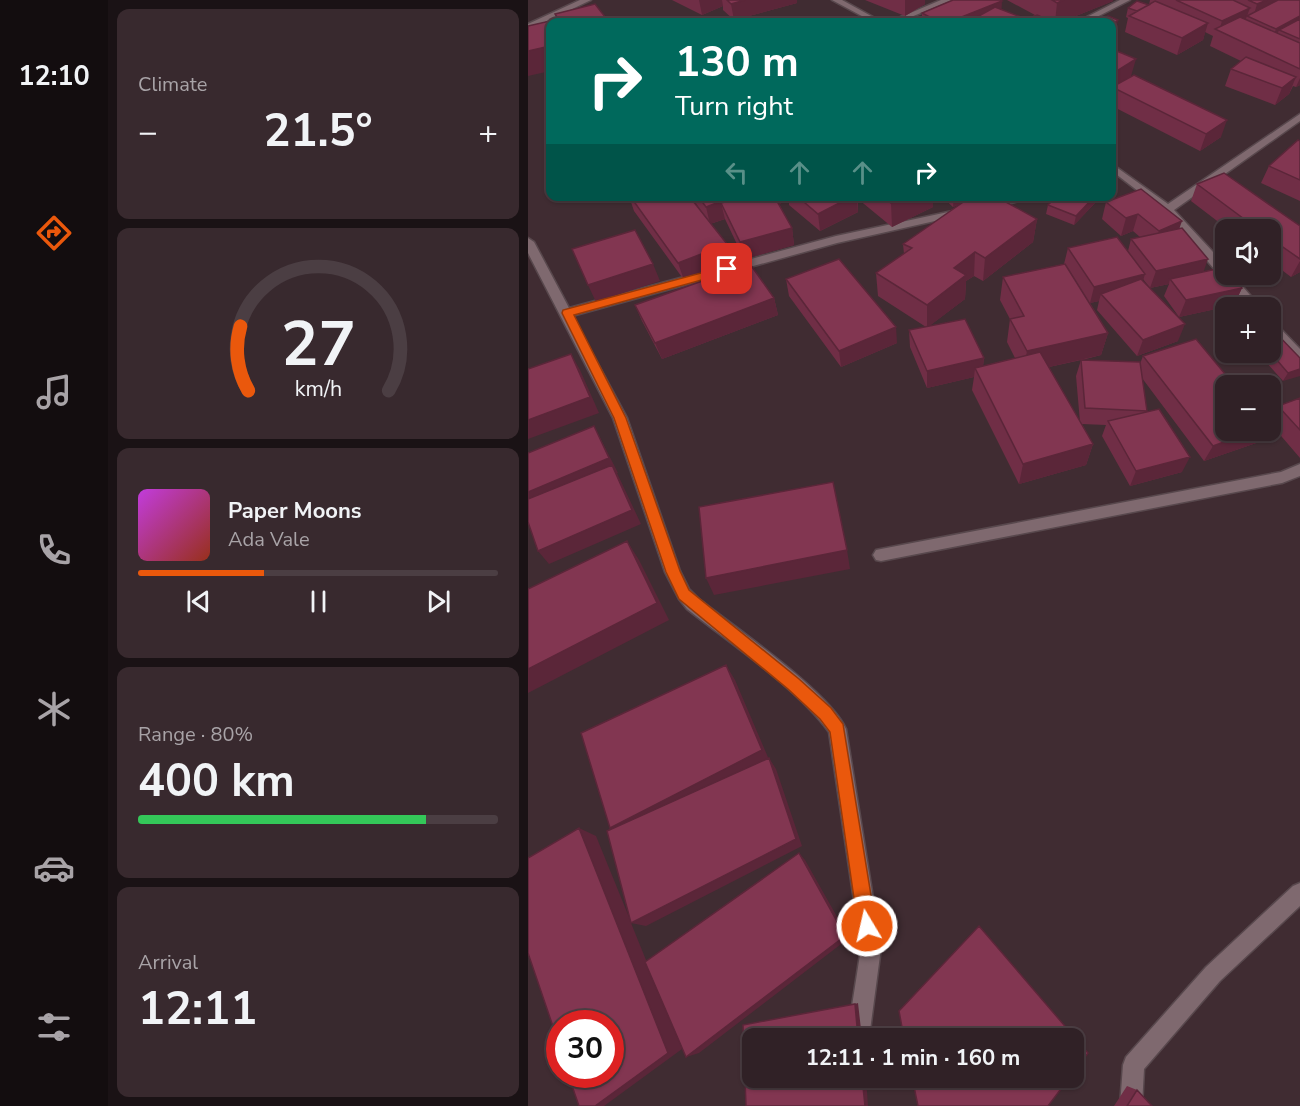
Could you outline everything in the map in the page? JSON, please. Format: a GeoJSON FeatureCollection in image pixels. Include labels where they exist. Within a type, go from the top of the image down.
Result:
{"type":"FeatureCollection","features":[{"type":"Feature","properties":{"kind":"street"},"geometry":{"type":"LineString","coordinates":[[548,18],[587,0]]}},
{"type":"Feature","properties":{"kind":"street"},"geometry":{"type":"LineString","coordinates":[[836,0],[870,18]]}},
{"type":"Feature","properties":{"kind":"street"},"geometry":{"type":"LineString","coordinates":[[903,18],[948,0]]}},
{"type":"Feature","properties":{"kind":"street"},"geometry":{"type":"LineString","coordinates":[[1089,18],[1126,0]]}},
{"type":"Feature","properties":{"kind":"street"},"geometry":{"type":"LineString","coordinates":[[528,27],[546,19]]}},
{"type":"Feature","properties":{"kind":"street"},"geometry":{"type":"LineString","coordinates":[[1168,209],[1300,117]]}},
{"type":"Feature","properties":{"kind":"street"},"geometry":{"type":"LineString","coordinates":[[1116,170],[1168,209],[1215,262]]}},
{"type":"Feature","properties":{"kind":"street"},"geometry":{"type":"LineString","coordinates":[[1116,178],[1124,176]]}},
{"type":"Feature","properties":{"kind":"street"},"geometry":{"type":"LineString","coordinates":[[567,313],[836,240],[1010,201]]}},
{"type":"Feature","properties":{"kind":"street"},"geometry":{"type":"LineString","coordinates":[[528,242],[620,418],[673,572],[684,594],[794,684],[826,714],[837,729],[871,948],[859,1028]]}},
{"type":"Feature","properties":{"kind":"street"},"geometry":{"type":"LineString","coordinates":[[1235,285],[1246,297]]}},
{"type":"Feature","properties":{"kind":"street"},"geometry":{"type":"LineString","coordinates":[[1281,337],[1300,357]]}},
{"type":"Feature","properties":{"kind":"street"},"geometry":{"type":"LineString","coordinates":[[881,555],[1270,479],[1300,470]]}},
{"type":"Feature","properties":{"kind":"street"},"geometry":{"type":"LineString","coordinates":[[1131,1106],[1134,1065],[1213,974],[1300,893]]}},
{"type":"Feature","properties":{"kind":"building"},"geometry":{"type":"Polygon","coordinates":[[[727,0],[745,0],[731,4],[727,0]]]}},
{"type":"Feature","properties":{"kind":"building"},"geometry":{"type":"Polygon","coordinates":[[[953,0],[1002,1],[959,18],[931,18],[922,13],[953,0]]]}},
{"type":"Feature","properties":{"kind":"building"},"geometry":{"type":"Polygon","coordinates":[[[1176,0],[1233,0],[1250,8],[1222,21],[1176,0]]]}},
{"type":"Feature","properties":{"kind":"building"},"geometry":{"type":"Polygon","coordinates":[[[1248,0],[1267,0],[1257,4],[1248,0]]]}},
{"type":"Feature","properties":{"kind":"building"},"geometry":{"type":"Polygon","coordinates":[[[1278,0],[1300,0],[1300,16],[1276,29],[1247,16],[1278,0]]]}},
{"type":"Feature","properties":{"kind":"building"},"geometry":{"type":"Polygon","coordinates":[[[1137,1],[1149,5],[1137,11],[1128,8],[1137,1]]]}},
{"type":"Feature","properties":{"kind":"building"},"geometry":{"type":"Polygon","coordinates":[[[1155,1],[1208,23],[1182,38],[1129,16],[1155,1]]]}},
{"type":"Feature","properties":{"kind":"building"},"geometry":{"type":"Polygon","coordinates":[[[595,4],[606,18],[558,18],[555,14],[595,4]]]}},
{"type":"Feature","properties":{"kind":"building"},"geometry":{"type":"Polygon","coordinates":[[[995,7],[1023,18],[975,18],[995,7]]]}},
{"type":"Feature","properties":{"kind":"building"},"geometry":{"type":"Polygon","coordinates":[[[1037,15],[1044,18],[1029,18],[1037,15]]]}},
{"type":"Feature","properties":{"kind":"building"},"geometry":{"type":"Polygon","coordinates":[[[1240,17],[1300,43],[1300,69],[1215,29],[1240,17]]]}},
{"type":"Feature","properties":{"kind":"building"},"geometry":{"type":"Polygon","coordinates":[[[1300,19],[1300,39],[1279,30],[1300,19]]]}},
{"type":"Feature","properties":{"kind":"building"},"geometry":{"type":"Polygon","coordinates":[[[546,22],[546,47],[528,51],[528,26],[546,22]]]}},
{"type":"Feature","properties":{"kind":"building"},"geometry":{"type":"Polygon","coordinates":[[[1116,51],[1136,59],[1116,72],[1116,51]]]}},
{"type":"Feature","properties":{"kind":"building"},"geometry":{"type":"Polygon","coordinates":[[[1246,57],[1296,77],[1282,88],[1231,69],[1246,57]]]}},
{"type":"Feature","properties":{"kind":"building"},"geometry":{"type":"Polygon","coordinates":[[[1134,75],[1227,120],[1206,134],[1116,89],[1116,85],[1134,75]]]}},
{"type":"Feature","properties":{"kind":"building"},"geometry":{"type":"Polygon","coordinates":[[[1298,140],[1300,141],[1300,180],[1269,166],[1298,140]]]}},
{"type":"Feature","properties":{"kind":"building"},"geometry":{"type":"Polygon","coordinates":[[[1224,173],[1300,226],[1300,259],[1281,246],[1281,219],[1244,219],[1197,184],[1224,173]]]}},
{"type":"Feature","properties":{"kind":"building"},"geometry":{"type":"Polygon","coordinates":[[[1141,189],[1182,221],[1159,231],[1138,214],[1126,218],[1106,202],[1116,201],[1116,198],[1141,189]]]}},
{"type":"Feature","properties":{"kind":"building"},"geometry":{"type":"Polygon","coordinates":[[[634,201],[693,201],[727,244],[678,263],[634,201]]]}},
{"type":"Feature","properties":{"kind":"building"},"geometry":{"type":"Polygon","coordinates":[[[702,201],[722,201],[706,207],[702,201]]]}},
{"type":"Feature","properties":{"kind":"building"},"geometry":{"type":"Polygon","coordinates":[[[777,201],[792,228],[740,242],[721,203],[777,201]]]}},
{"type":"Feature","properties":{"kind":"building"},"geometry":{"type":"Polygon","coordinates":[[[803,201],[843,201],[818,214],[803,201]]]}},
{"type":"Feature","properties":{"kind":"building"},"geometry":{"type":"Polygon","coordinates":[[[965,201],[1004,201],[1037,219],[985,258],[975,252],[954,268],[966,275],[927,305],[876,273],[912,248],[903,244],[965,201]]]}},
{"type":"Feature","properties":{"kind":"building"},"geometry":{"type":"Polygon","coordinates":[[[1052,201],[1090,201],[1076,216],[1048,205],[1052,201]]]}},
{"type":"Feature","properties":{"kind":"building"},"geometry":{"type":"Polygon","coordinates":[[[1182,228],[1208,259],[1156,271],[1131,239],[1182,228]]]}},
{"type":"Feature","properties":{"kind":"building"},"geometry":{"type":"Polygon","coordinates":[[[635,230],[653,264],[588,285],[572,249],[635,230]]]}},
{"type":"Feature","properties":{"kind":"building"},"geometry":{"type":"Polygon","coordinates":[[[1117,237],[1145,274],[1094,287],[1068,248],[1117,237]]]}},
{"type":"Feature","properties":{"kind":"building"},"geometry":{"type":"Polygon","coordinates":[[[839,259],[896,327],[839,351],[786,279],[839,259]]]}},
{"type":"Feature","properties":{"kind":"building"},"geometry":{"type":"Polygon","coordinates":[[[750,264],[774,298],[655,343],[635,305],[750,264]]]}},
{"type":"Feature","properties":{"kind":"building"},"geometry":{"type":"Polygon","coordinates":[[[1065,264],[1108,333],[1027,351],[1010,319],[1024,316],[1003,277],[1065,264]]]}},
{"type":"Feature","properties":{"kind":"building"},"geometry":{"type":"Polygon","coordinates":[[[1215,269],[1215,285],[1240,285],[1242,288],[1186,300],[1170,279],[1215,269]]]}},
{"type":"Feature","properties":{"kind":"building"},"geometry":{"type":"Polygon","coordinates":[[[1141,279],[1185,324],[1143,340],[1101,294],[1141,279]]]}},
{"type":"Feature","properties":{"kind":"building"},"geometry":{"type":"Polygon","coordinates":[[[965,319],[984,358],[927,371],[909,330],[965,319]]]}},
{"type":"Feature","properties":{"kind":"building"},"geometry":{"type":"Polygon","coordinates":[[[1281,338],[1300,358],[1300,369],[1288,373],[1279,363],[1281,338]]]}},
{"type":"Feature","properties":{"kind":"building"},"geometry":{"type":"Polygon","coordinates":[[[1196,339],[1226,375],[1215,375],[1215,441],[1227,441],[1213,446],[1143,356],[1196,339]]]}},
{"type":"Feature","properties":{"kind":"building"},"geometry":{"type":"Polygon","coordinates":[[[1040,352],[1093,444],[1023,464],[975,368],[1040,352]]]}},
{"type":"Feature","properties":{"kind":"building"},"geometry":{"type":"Polygon","coordinates":[[[571,354],[590,397],[528,420],[528,369],[571,354]]]}},
{"type":"Feature","properties":{"kind":"building"},"geometry":{"type":"Polygon","coordinates":[[[1081,360],[1140,362],[1147,411],[1085,408],[1081,360]]]}},
{"type":"Feature","properties":{"kind":"building"},"geometry":{"type":"Polygon","coordinates":[[[1300,398],[1300,430],[1281,409],[1281,405],[1300,398]]]}},
{"type":"Feature","properties":{"kind":"building"},"geometry":{"type":"Polygon","coordinates":[[[1159,409],[1190,457],[1136,471],[1108,421],[1159,409]]]}},
{"type":"Feature","properties":{"kind":"building"},"geometry":{"type":"Polygon","coordinates":[[[594,426],[609,458],[528,492],[528,453],[594,426]]]}},
{"type":"Feature","properties":{"kind":"building"},"geometry":{"type":"Polygon","coordinates":[[[612,465],[632,510],[538,551],[528,522],[528,499],[612,465]]]}},
{"type":"Feature","properties":{"kind":"building"},"geometry":{"type":"Polygon","coordinates":[[[833,482],[847,550],[706,578],[699,507],[833,482]]]}},
{"type":"Feature","properties":{"kind":"building"},"geometry":{"type":"Polygon","coordinates":[[[627,541],[657,603],[528,669],[528,589],[627,541]]]}},
{"type":"Feature","properties":{"kind":"building"},"geometry":{"type":"Polygon","coordinates":[[[726,665],[762,750],[610,828],[581,733],[726,665]]]}},
{"type":"Feature","properties":{"kind":"building"},"geometry":{"type":"Polygon","coordinates":[[[769,758],[796,839],[631,923],[607,831],[769,758]]]}},
{"type":"Feature","properties":{"kind":"building"},"geometry":{"type":"Polygon","coordinates":[[[579,828],[668,1053],[624,1085],[624,1010],[547,1010],[528,953],[528,858],[579,828]]]}},
{"type":"Feature","properties":{"kind":"building"},"geometry":{"type":"Polygon","coordinates":[[[799,853],[845,936],[686,1057],[645,962],[799,853]]]}},
{"type":"Feature","properties":{"kind":"building"},"geometry":{"type":"Polygon","coordinates":[[[979,926],[1067,1028],[902,1028],[899,1011],[979,926]]]}},
{"type":"Feature","properties":{"kind":"building"},"geometry":{"type":"Polygon","coordinates":[[[855,1004],[857,1028],[743,1028],[743,1025],[855,1004]]]}},
{"type":"Feature","properties":{"kind":"building"},"geometry":{"type":"Polygon","coordinates":[[[573,1088],[620,1088],[595,1106],[579,1106],[573,1088]]]}},
{"type":"Feature","properties":{"kind":"building"},"geometry":{"type":"Polygon","coordinates":[[[745,1088],[863,1088],[865,1106],[746,1106],[745,1088]]]}},
{"type":"Feature","properties":{"kind":"building"},"geometry":{"type":"Polygon","coordinates":[[[914,1088],[1062,1088],[1048,1106],[918,1106],[914,1088]]]}},
{"type":"Feature","properties":{"kind":"building"},"geometry":{"type":"Polygon","coordinates":[[[1137,1090],[1152,1106],[1127,1106],[1137,1090]]]}},
{"type":"Feature","properties":{"kind":"route"},"geometry":{"type":"LineString","coordinates":[[727,269],[567,313],[620,418],[673,572],[684,594],[693,604],[794,684],[826,714],[837,729],[867,926]]}}]}
